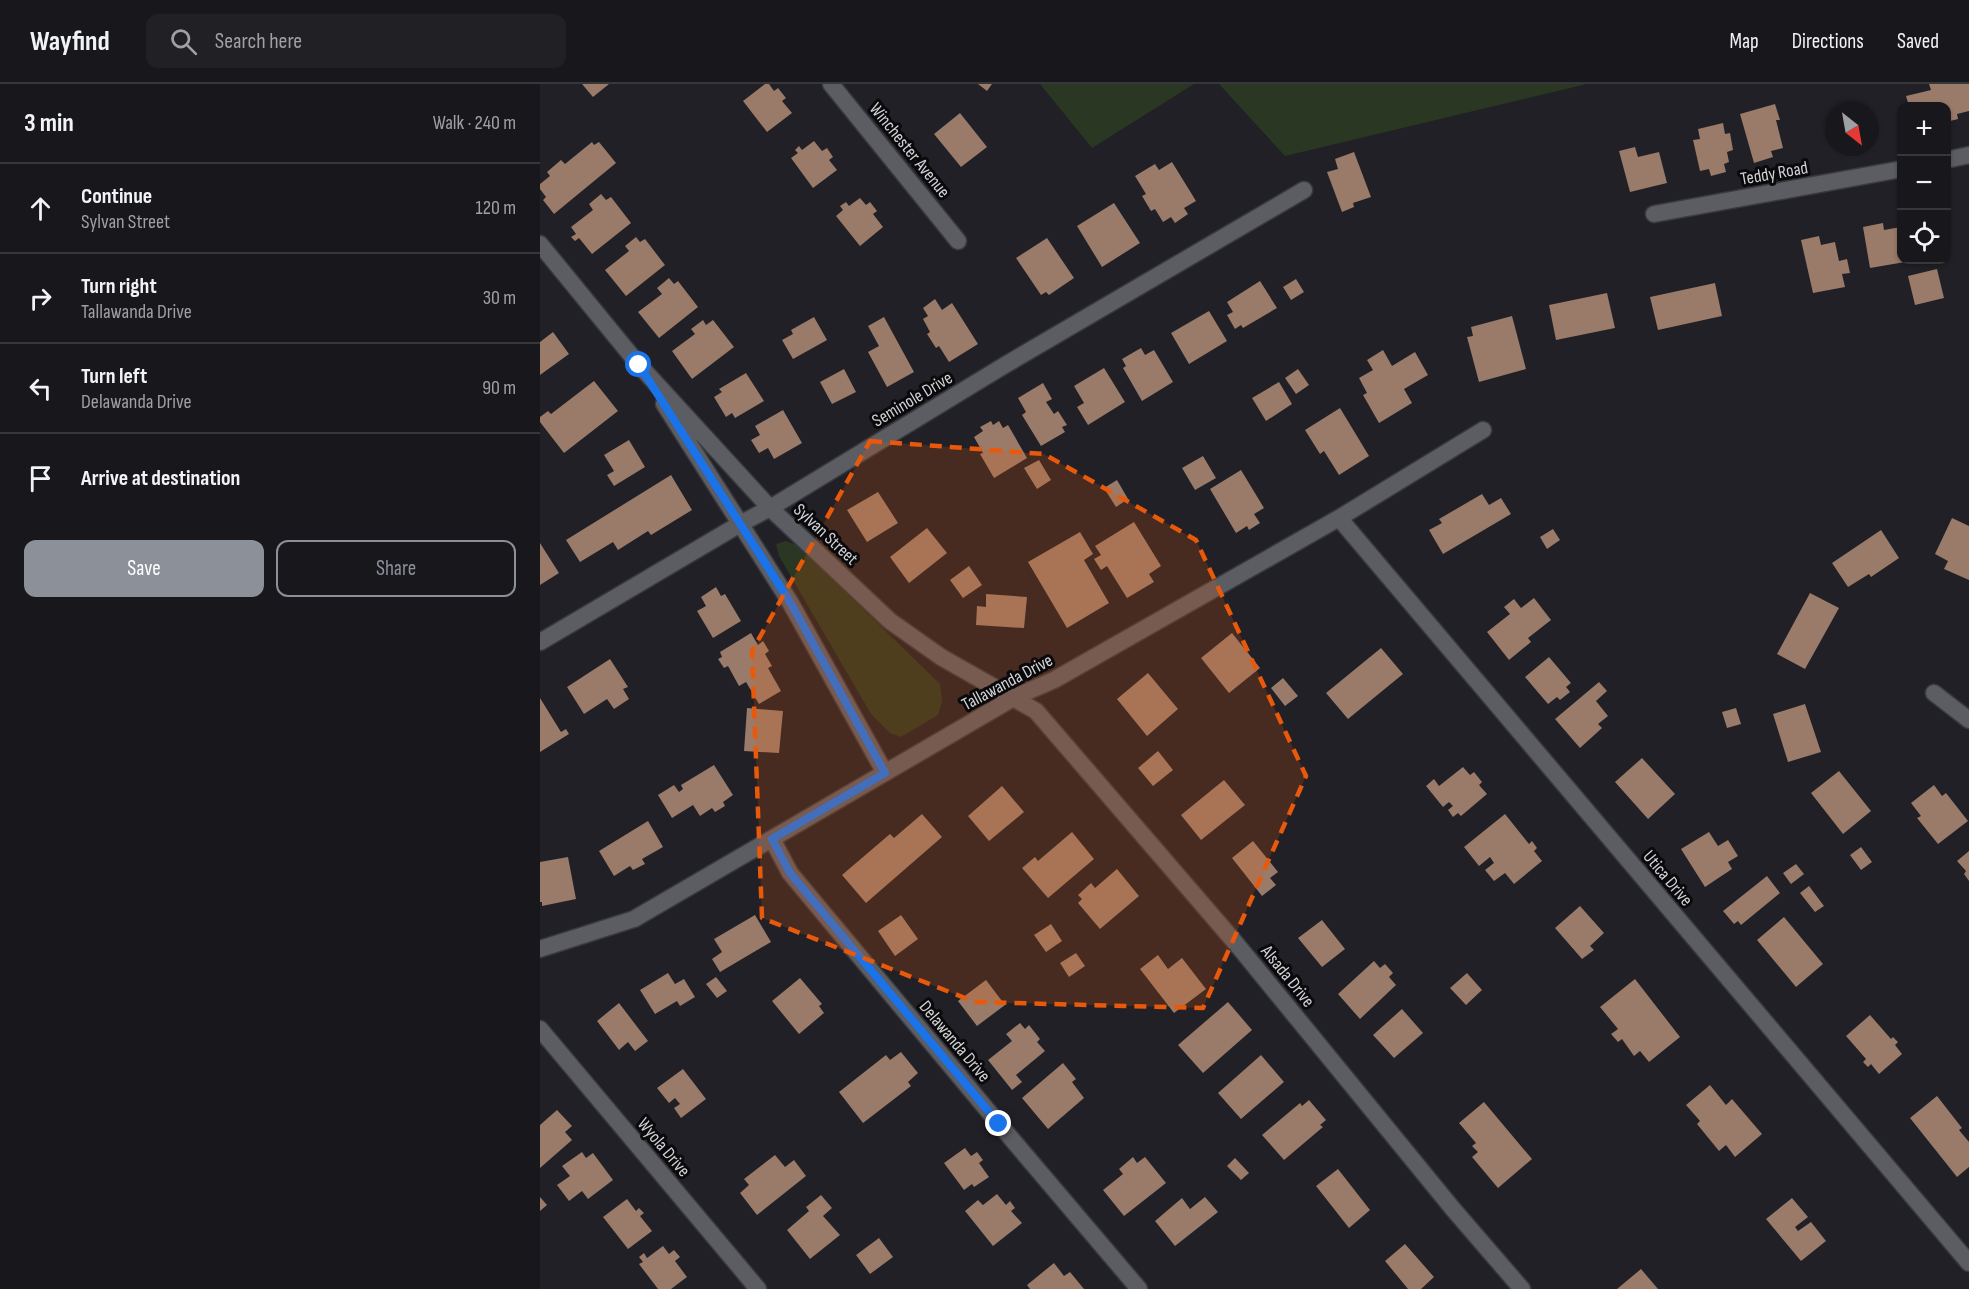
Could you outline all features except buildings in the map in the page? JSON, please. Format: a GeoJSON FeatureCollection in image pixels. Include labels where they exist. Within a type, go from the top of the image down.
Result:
{"type":"FeatureCollection","features":[{"type":"Feature","properties":{"kind":"street","name":"Winchester Avenue"},"geometry":{"type":"LineString","coordinates":[[831,84],[958,241]]}},
{"type":"Feature","properties":{"kind":"street"},"geometry":{"type":"LineString","coordinates":[[1951,158],[1969,155]]}},
{"type":"Feature","properties":{"kind":"street","name":"Teddy Road"},"geometry":{"type":"LineString","coordinates":[[1654,214],[1897,170]]}},
{"type":"Feature","properties":{"kind":"street","name":"Seminole Drive"},"geometry":{"type":"LineString","coordinates":[[540,642],[1304,190]]}},
{"type":"Feature","properties":{"kind":"street","name":"Sylvan Street"},"geometry":{"type":"LineString","coordinates":[[540,244],[639,365],[770,508],[890,621],[941,657],[1015,697]]}},
{"type":"Feature","properties":{"kind":"street","name":"Sylvan Street"},"geometry":{"type":"LineString","coordinates":[[639,365],[790,602],[885,773]]}},
{"type":"Feature","properties":{"kind":"street","name":"Tallawanda Drive"},"geometry":{"type":"LineString","coordinates":[[540,949],[634,919],[1015,697],[1054,680],[1339,518],[1483,430]]}},
{"type":"Feature","properties":{"kind":"street","name":"Utica Drive"},"geometry":{"type":"LineString","coordinates":[[1339,518],[1969,1263]]}},
{"type":"Feature","properties":{"kind":"street"},"geometry":{"type":"LineString","coordinates":[[1934,693],[1969,720]]}},
{"type":"Feature","properties":{"kind":"street","name":"Alsada Drive"},"geometry":{"type":"LineString","coordinates":[[1015,697],[1036,711],[1234,941],[1453,1209],[1522,1289]]}},
{"type":"Feature","properties":{"kind":"street","name":"Delawanda Drive"},"geometry":{"type":"LineString","coordinates":[[772,839],[790,873],[1139,1289]]}},
{"type":"Feature","properties":{"kind":"street","name":"Wyola Drive"},"geometry":{"type":"LineString","coordinates":[[540,1029],[758,1289]]}},
{"type":"Feature","properties":{"kind":"highlighted area"},"geometry":{"type":"Polygon","coordinates":[[[870,441],[1044,454],[1196,540],[1306,776],[1203,1008],[975,1002],[762,918],[752,651],[870,441]]]}},
{"type":"Feature","properties":{"kind":"green space"},"geometry":{"type":"Polygon","coordinates":[[[1040,84],[1194,84],[1092,148],[1040,84]]]}},
{"type":"Feature","properties":{"kind":"green space"},"geometry":{"type":"Polygon","coordinates":[[[1219,84],[1587,84],[1285,156],[1219,84]]]}},
{"type":"Feature","properties":{"kind":"green space"},"geometry":{"type":"Polygon","coordinates":[[[786,541],[797,545],[940,684],[942,701],[938,715],[901,737],[890,733],[871,714],[779,556],[776,544],[786,541]]]}},
{"type":"Feature","properties":{"kind":"route"},"geometry":{"type":"LineString","coordinates":[[639,365],[790,602],[885,773],[772,839],[790,873],[999,1124]]}}]}
